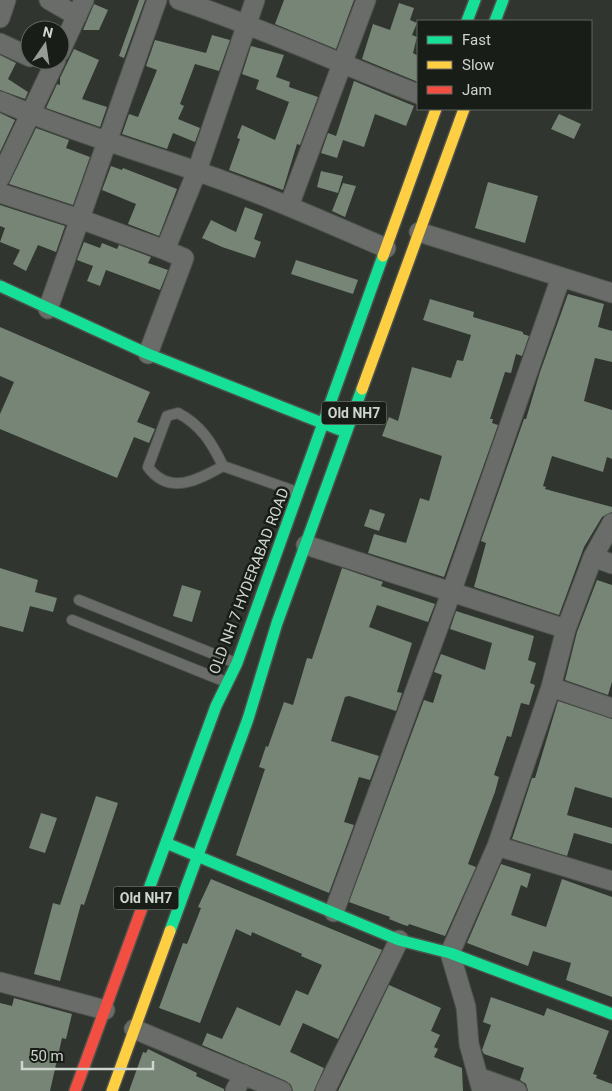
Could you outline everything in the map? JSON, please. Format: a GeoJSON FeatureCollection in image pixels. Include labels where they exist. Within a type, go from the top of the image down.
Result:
{"type":"FeatureCollection","features":[{"type":"Feature","properties":{"kind":"main road"},"geometry":{"type":"LineString","coordinates":[[467,20],[475,0]]}},
{"type":"Feature","properties":{"kind":"main road"},"geometry":{"type":"LineString","coordinates":[[495,20],[503,0]]}},
{"type":"Feature","properties":{"kind":"main road","name":"OLD NH 7 HYDERABAD ROAD"},"geometry":{"type":"LineString","coordinates":[[75,1091],[216,706],[236,663],[436,110]]}},
{"type":"Feature","properties":{"kind":"main road","name":"Old NH7"},"geometry":{"type":"LineString","coordinates":[[112,1091],[248,719],[277,623],[464,110]]}},
{"type":"Feature","properties":{"kind":"main road"},"geometry":{"type":"LineString","coordinates":[[0,286],[148,354],[347,432]]}},
{"type":"Feature","properties":{"kind":"main road"},"geometry":{"type":"LineString","coordinates":[[166,843],[399,940],[450,953],[612,1014]]}},
{"type":"Feature","properties":{"kind":"street"},"geometry":{"type":"LineString","coordinates":[[0,18],[6,0]]}},
{"type":"Feature","properties":{"kind":"street"},"geometry":{"type":"LineString","coordinates":[[49,0],[81,8],[70,27]]}},
{"type":"Feature","properties":{"kind":"street"},"geometry":{"type":"LineString","coordinates":[[48,309],[157,0]]}},
{"type":"Feature","properties":{"kind":"street"},"geometry":{"type":"LineString","coordinates":[[179,0],[246,23],[342,65],[417,94]]}},
{"type":"Feature","properties":{"kind":"street"},"geometry":{"type":"LineString","coordinates":[[165,250],[197,171],[255,0]]}},
{"type":"Feature","properties":{"kind":"street"},"geometry":{"type":"LineString","coordinates":[[289,206],[366,0]]}},
{"type":"Feature","properties":{"kind":"street"},"geometry":{"type":"LineString","coordinates":[[0,43],[20,53]]}},
{"type":"Feature","properties":{"kind":"street"},"geometry":{"type":"LineString","coordinates":[[1,173],[30,114],[47,70]]}},
{"type":"Feature","properties":{"kind":"street"},"geometry":{"type":"LineString","coordinates":[[0,101],[106,142],[197,171],[289,206],[386,248]]}},
{"type":"Feature","properties":{"kind":"street"},"geometry":{"type":"LineString","coordinates":[[0,193],[80,219],[184,258],[148,354]]}},
{"type":"Feature","properties":{"kind":"street"},"geometry":{"type":"LineString","coordinates":[[419,232],[612,293]]}},
{"type":"Feature","properties":{"kind":"street"},"geometry":{"type":"LineString","coordinates":[[334,912],[451,593],[561,277]]}},
{"type":"Feature","properties":{"kind":"street"},"geometry":{"type":"LineString","coordinates":[[517,1091],[480,1084],[469,1044],[466,1007],[450,953],[497,846],[551,688],[566,629],[593,557],[612,523]]}},
{"type":"Feature","properties":{"kind":"street"},"geometry":{"type":"LineString","coordinates":[[306,545],[566,629]]}},
{"type":"Feature","properties":{"kind":"street"},"geometry":{"type":"LineString","coordinates":[[593,557],[612,564]]}},
{"type":"Feature","properties":{"kind":"street"},"geometry":{"type":"LineString","coordinates":[[551,688],[612,708]]}},
{"type":"Feature","properties":{"kind":"street"},"geometry":{"type":"LineString","coordinates":[[497,846],[612,881]]}},
{"type":"Feature","properties":{"kind":"street"},"geometry":{"type":"LineString","coordinates":[[325,1091],[399,940]]}},
{"type":"Feature","properties":{"kind":"street"},"geometry":{"type":"LineString","coordinates":[[0,982],[105,1010]]}},
{"type":"Feature","properties":{"kind":"street"},"geometry":{"type":"LineString","coordinates":[[134,1029],[282,1091]]}},
{"type":"Feature","properties":{"kind":"street"},"geometry":{"type":"LineString","coordinates":[[235,1091],[243,1074]]}},
{"type":"Feature","properties":{"kind":"lane"},"geometry":{"type":"LineString","coordinates":[[223,466],[197,481],[174,483],[156,478],[148,467],[168,416],[178,413],[192,420],[210,441],[223,466],[298,493]]}},
{"type":"Feature","properties":{"kind":"lane"},"geometry":{"type":"LineString","coordinates":[[79,600],[236,663]]}},
{"type":"Feature","properties":{"kind":"lane"},"geometry":{"type":"LineString","coordinates":[[72,620],[227,682]]}},
{"type":"Feature","properties":{"kind":"building"},"geometry":{"type":"Polygon","coordinates":[[[139,0],[145,0],[124,58],[119,56],[139,0]]]}},
{"type":"Feature","properties":{"kind":"building"},"geometry":{"type":"Polygon","coordinates":[[[284,0],[354,0],[336,49],[275,24],[284,0]]]}},
{"type":"Feature","properties":{"kind":"building"},"geometry":{"type":"Polygon","coordinates":[[[399,3],[414,8],[410,20],[417,23],[412,35],[417,37],[413,53],[417,55],[417,82],[362,59],[373,24],[390,30],[399,3]]]}},
{"type":"Feature","properties":{"kind":"building"},"geometry":{"type":"Polygon","coordinates":[[[94,4],[108,10],[99,30],[83,30],[94,4]]]}},
{"type":"Feature","properties":{"kind":"building"},"geometry":{"type":"Polygon","coordinates":[[[212,35],[230,40],[219,71],[195,64],[180,104],[184,106],[178,119],[200,128],[195,142],[173,133],[167,149],[122,134],[129,114],[138,117],[157,70],[146,66],[155,40],[206,53],[212,35]]]}},
{"type":"Feature","properties":{"kind":"building"},"geometry":{"type":"Polygon","coordinates":[[[251,46],[284,55],[276,77],[290,82],[289,87],[318,97],[300,145],[297,144],[283,190],[229,170],[240,139],[237,138],[242,125],[275,140],[289,102],[256,89],[259,80],[242,74],[251,46]]]}},
{"type":"Feature","properties":{"kind":"building"},"geometry":{"type":"Polygon","coordinates":[[[74,49],[99,60],[82,99],[107,107],[100,127],[46,108],[57,84],[60,85],[60,78],[64,70],[70,70],[70,57],[74,49]]]}},
{"type":"Feature","properties":{"kind":"building"},"geometry":{"type":"Polygon","coordinates":[[[0,55],[16,63],[8,79],[28,92],[25,99],[0,90],[0,55]]]}},
{"type":"Feature","properties":{"kind":"building"},"geometry":{"type":"Polygon","coordinates":[[[354,81],[414,106],[406,126],[375,114],[364,147],[343,140],[337,158],[321,153],[328,133],[336,136],[354,81]]]}},
{"type":"Feature","properties":{"kind":"building"},"geometry":{"type":"Polygon","coordinates":[[[0,113],[15,120],[0,152],[0,113]]]}},
{"type":"Feature","properties":{"kind":"building"},"geometry":{"type":"Polygon","coordinates":[[[559,114],[581,124],[574,139],[551,129],[559,114]]]}},
{"type":"Feature","properties":{"kind":"building"},"geometry":{"type":"Polygon","coordinates":[[[36,128],[69,140],[66,148],[90,157],[73,205],[9,184],[36,128]]]}},
{"type":"Feature","properties":{"kind":"building"},"geometry":{"type":"Polygon","coordinates":[[[111,166],[122,170],[123,168],[177,189],[159,236],[128,224],[136,204],[102,190],[111,166]]]}},
{"type":"Feature","properties":{"kind":"building"},"geometry":{"type":"Polygon","coordinates":[[[321,171],[343,176],[338,193],[317,187],[321,171]]]}},
{"type":"Feature","properties":{"kind":"building"},"geometry":{"type":"Polygon","coordinates":[[[488,182],[538,196],[525,243],[475,228],[488,182]]]}},
{"type":"Feature","properties":{"kind":"building"},"geometry":{"type":"Polygon","coordinates":[[[343,183],[356,186],[345,217],[332,211],[343,183]]]}},
{"type":"Feature","properties":{"kind":"building"},"geometry":{"type":"Polygon","coordinates":[[[0,205],[65,226],[56,252],[38,245],[26,271],[13,264],[20,250],[0,242],[5,228],[0,226],[0,205]]]}},
{"type":"Feature","properties":{"kind":"building"},"geometry":{"type":"Polygon","coordinates":[[[245,207],[263,214],[254,239],[261,242],[255,258],[202,238],[211,220],[236,232],[245,207]]]}},
{"type":"Feature","properties":{"kind":"building"},"geometry":{"type":"Polygon","coordinates":[[[84,242],[100,248],[102,243],[117,249],[119,245],[151,257],[148,263],[168,270],[160,290],[106,270],[100,286],[87,281],[93,266],[77,260],[84,242]]]}},
{"type":"Feature","properties":{"kind":"building"},"geometry":{"type":"Polygon","coordinates":[[[296,260],[358,280],[353,294],[291,274],[296,260]]]}},
{"type":"Feature","properties":{"kind":"building"},"geometry":{"type":"Polygon","coordinates":[[[568,294],[604,304],[598,327],[612,331],[612,362],[595,358],[584,401],[612,410],[612,459],[607,457],[603,472],[552,456],[543,486],[546,487],[545,489],[612,507],[612,512],[602,517],[584,547],[559,615],[474,587],[486,543],[481,541],[524,419],[526,419],[540,372],[568,294]]]}},
{"type":"Feature","properties":{"kind":"building"},"geometry":{"type":"Polygon","coordinates":[[[430,299],[474,312],[473,317],[523,332],[523,334],[529,336],[522,356],[516,354],[511,373],[505,372],[490,419],[493,419],[492,423],[498,425],[444,577],[368,553],[374,534],[406,543],[420,498],[429,501],[442,456],[382,436],[389,417],[398,421],[412,367],[451,378],[457,360],[463,361],[471,335],[423,320],[430,299]]]}},
{"type":"Feature","properties":{"kind":"building"},"geometry":{"type":"Polygon","coordinates":[[[0,327],[150,392],[137,422],[155,429],[149,443],[134,437],[117,478],[0,429],[0,414],[14,382],[0,376],[0,327]]]}},
{"type":"Feature","properties":{"kind":"building"},"geometry":{"type":"Polygon","coordinates":[[[370,509],[385,514],[379,531],[364,526],[370,509]]]}},
{"type":"Feature","properties":{"kind":"building"},"geometry":{"type":"Polygon","coordinates":[[[0,568],[38,580],[35,592],[57,598],[53,612],[30,606],[23,632],[0,626],[0,568]]]}},
{"type":"Feature","properties":{"kind":"building"},"geometry":{"type":"Polygon","coordinates":[[[342,568],[383,582],[381,586],[435,604],[428,622],[377,605],[369,627],[412,643],[397,692],[402,693],[396,711],[349,696],[345,697],[331,741],[379,756],[370,780],[359,777],[344,822],[354,825],[329,893],[236,855],[265,769],[259,767],[266,746],[268,747],[284,702],[293,705],[307,658],[312,659],[342,568]]]}},
{"type":"Feature","properties":{"kind":"building"},"geometry":{"type":"Polygon","coordinates":[[[597,580],[612,585],[612,682],[608,695],[565,680],[577,632],[597,580]]]}},
{"type":"Feature","properties":{"kind":"building"},"geometry":{"type":"Polygon","coordinates":[[[182,585],[201,591],[192,622],[173,616],[182,585]]]}},
{"type":"Feature","properties":{"kind":"building"},"geometry":{"type":"Polygon","coordinates":[[[456,611],[534,636],[528,660],[536,663],[530,683],[535,685],[529,705],[521,703],[511,737],[507,736],[494,775],[499,777],[495,792],[468,864],[476,867],[445,936],[409,924],[408,926],[404,925],[389,919],[390,917],[349,902],[424,700],[433,703],[442,675],[434,672],[441,654],[485,670],[492,643],[450,629],[456,611]]]}},
{"type":"Feature","properties":{"kind":"building"},"geometry":{"type":"Polygon","coordinates":[[[558,701],[612,719],[612,798],[575,787],[567,815],[612,828],[612,844],[574,833],[567,856],[512,839],[532,778],[535,778],[558,701]]]}},
{"type":"Feature","properties":{"kind":"building"},"geometry":{"type":"Polygon","coordinates":[[[96,796],[118,803],[84,905],[81,904],[60,981],[34,974],[53,903],[60,905],[96,796]]]}},
{"type":"Feature","properties":{"kind":"building"},"geometry":{"type":"Polygon","coordinates":[[[41,813],[57,818],[45,853],[29,848],[41,813]]]}},
{"type":"Feature","properties":{"kind":"building"},"geometry":{"type":"Polygon","coordinates":[[[501,864],[531,874],[527,888],[521,885],[511,915],[546,927],[562,879],[612,897],[612,997],[566,980],[571,963],[533,951],[528,966],[467,943],[501,864]]]}},
{"type":"Feature","properties":{"kind":"building"},"geometry":{"type":"Polygon","coordinates":[[[211,879],[382,950],[338,1039],[303,1023],[290,1052],[324,1068],[314,1091],[293,1091],[291,1085],[286,1081],[202,1045],[207,1033],[222,1039],[237,1007],[280,1026],[296,990],[308,995],[322,965],[301,956],[302,954],[252,932],[251,936],[236,929],[200,1023],[159,1008],[183,943],[187,944],[201,908],[198,907],[211,879]]]}},
{"type":"Feature","properties":{"kind":"building"},"geometry":{"type":"Polygon","coordinates":[[[389,985],[441,1008],[431,1031],[440,1035],[434,1047],[438,1049],[434,1057],[462,1068],[463,1091],[338,1091],[389,985]]]}},
{"type":"Feature","properties":{"kind":"building"},"geometry":{"type":"Polygon","coordinates":[[[491,997],[544,1016],[547,1008],[609,1031],[593,1074],[597,1075],[596,1078],[612,1084],[612,1091],[528,1091],[526,1084],[520,1080],[524,1068],[484,1054],[482,1050],[491,1025],[483,1022],[491,997]]]}},
{"type":"Feature","properties":{"kind":"building"},"geometry":{"type":"Polygon","coordinates":[[[14,998],[72,1014],[66,1039],[62,1038],[50,1091],[0,1091],[0,1003],[12,1006],[14,998]]]}},
{"type":"Feature","properties":{"kind":"building"},"geometry":{"type":"Polygon","coordinates":[[[148,1049],[197,1073],[196,1076],[224,1089],[224,1091],[129,1091],[143,1052],[146,1053],[148,1049]]]}},
{"type":"Feature","properties":{"kind":"traffic: fast"},"geometry":{"type":"LineString","coordinates":[[467,20],[475,0]]}},
{"type":"Feature","properties":{"kind":"traffic: fast"},"geometry":{"type":"LineString","coordinates":[[495,20],[503,0]]}},
{"type":"Feature","properties":{"kind":"traffic: fast"},"geometry":{"type":"LineString","coordinates":[[146,897],[216,706],[237,663],[383,256]]}},
{"type":"Feature","properties":{"kind":"traffic: fast"},"geometry":{"type":"LineString","coordinates":[[0,286],[148,354],[345,432]]}},
{"type":"Feature","properties":{"kind":"traffic: fast"},"geometry":{"type":"LineString","coordinates":[[170,931],[248,719],[277,623],[362,389]]}},
{"type":"Feature","properties":{"kind":"traffic: fast"},"geometry":{"type":"LineString","coordinates":[[166,843],[399,940],[450,953],[612,1014]]}},
{"type":"Feature","properties":{"kind":"traffic: slow"},"geometry":{"type":"LineString","coordinates":[[383,256],[436,110]]}},
{"type":"Feature","properties":{"kind":"traffic: slow"},"geometry":{"type":"LineString","coordinates":[[362,389],[464,110]]}},
{"type":"Feature","properties":{"kind":"traffic: slow"},"geometry":{"type":"LineString","coordinates":[[112,1091],[170,931]]}},
{"type":"Feature","properties":{"kind":"traffic: jam"},"geometry":{"type":"LineString","coordinates":[[75,1091],[146,897]]}}]}
